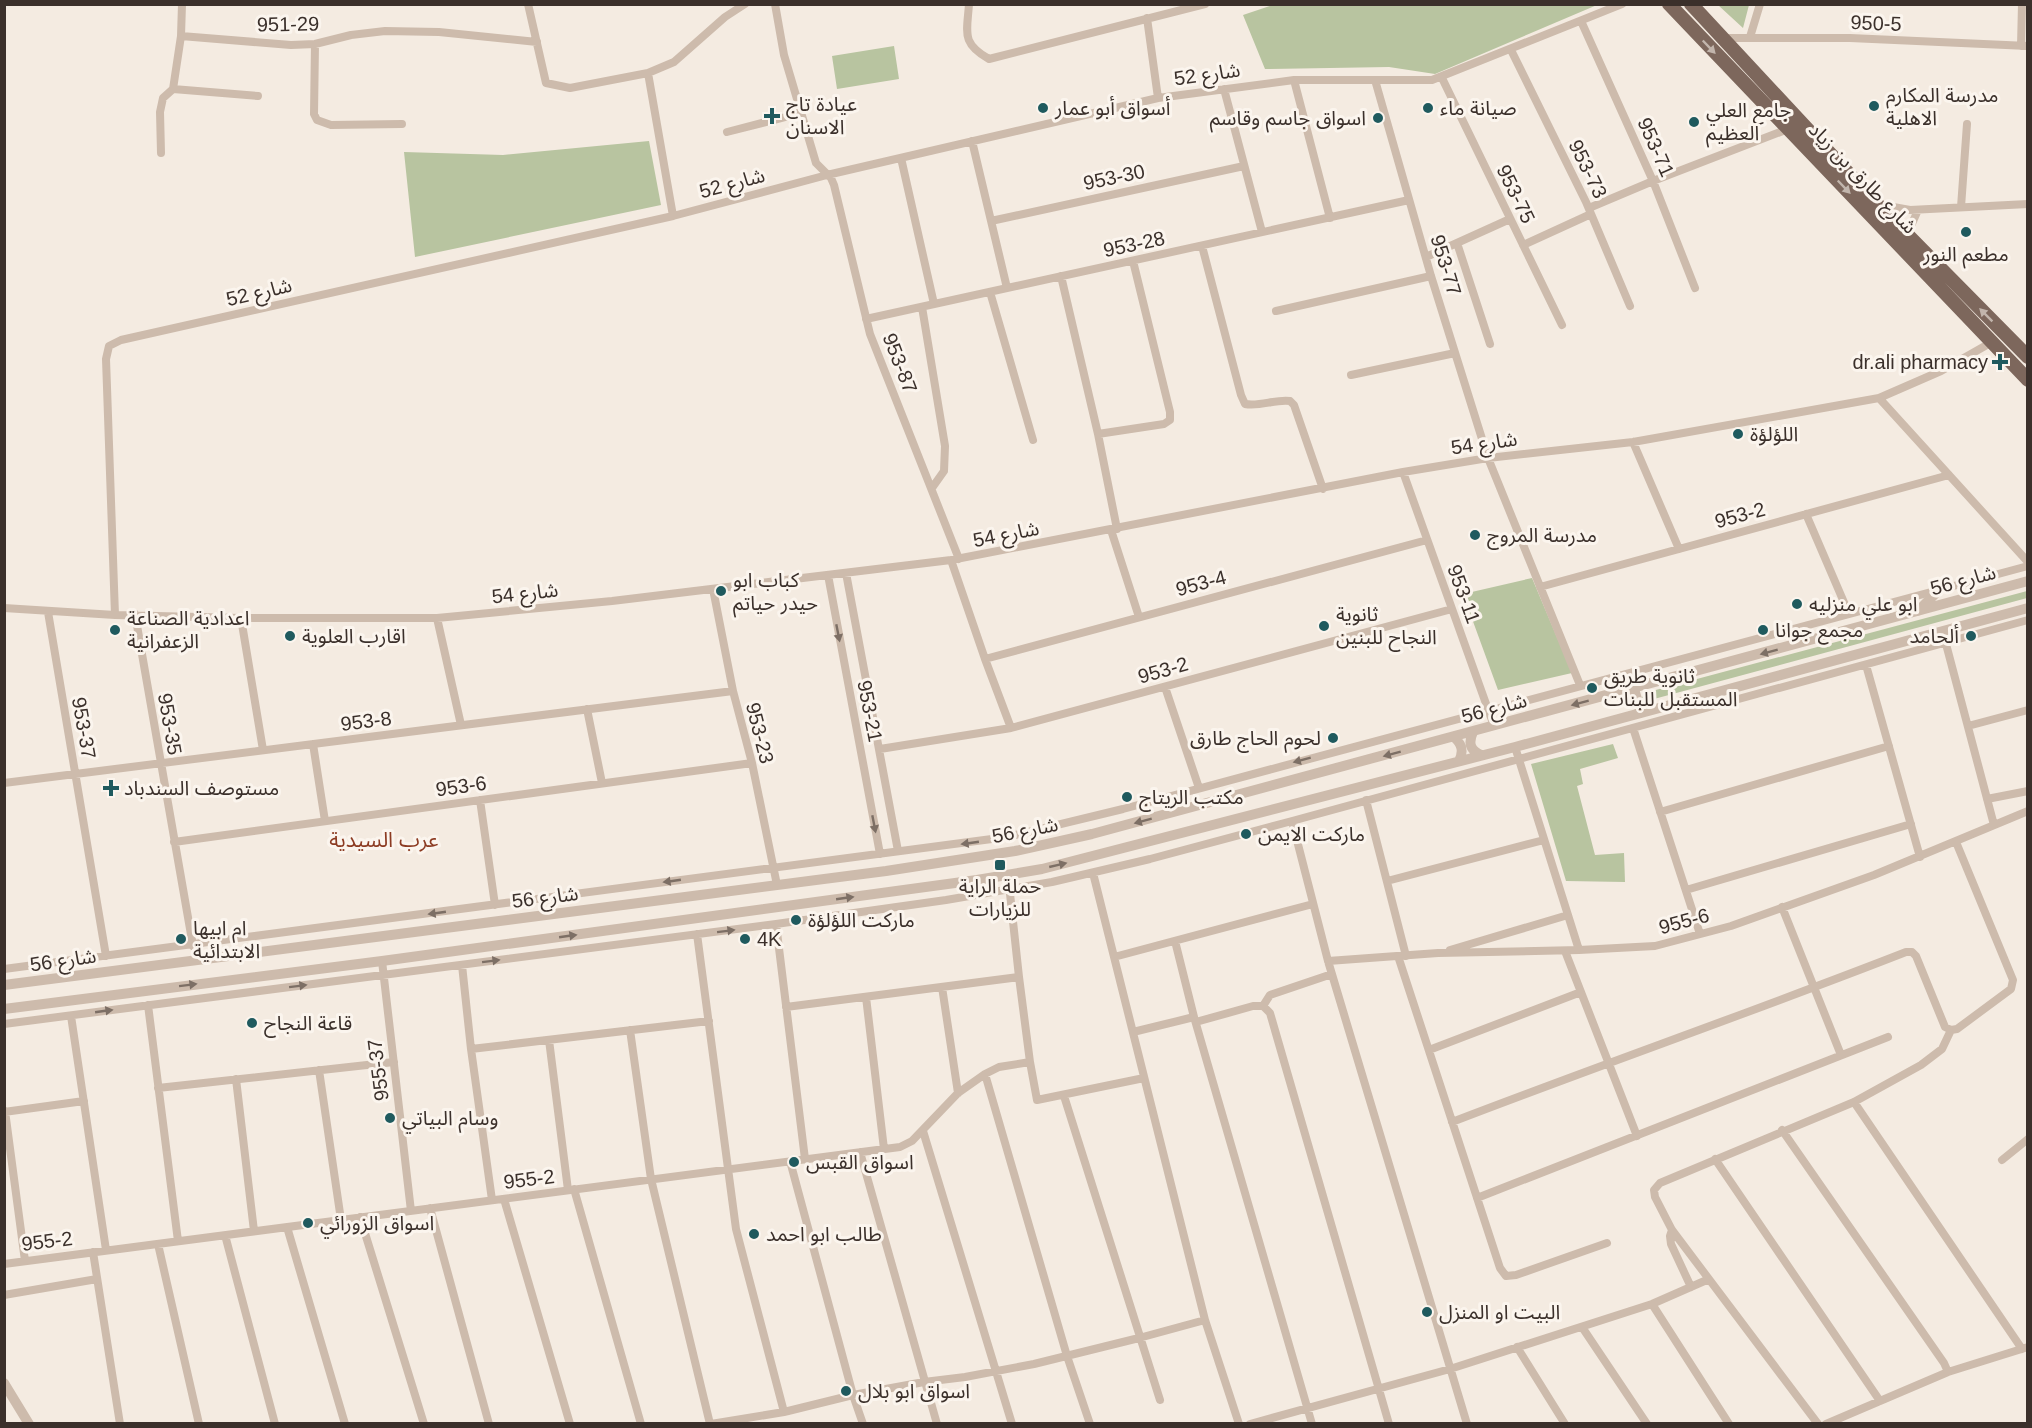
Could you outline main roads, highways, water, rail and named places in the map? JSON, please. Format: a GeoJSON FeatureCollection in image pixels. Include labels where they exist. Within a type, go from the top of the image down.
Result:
{"type":"FeatureCollection","features":[{"type":"Feature","properties":{"kind":"main road","name":"شارع طارق بن زياد"},"geometry":{"type":"LineString","coordinates":[[1669,4],[2028,380]]}},
{"type":"Feature","properties":{"kind":"main road","name":"شارع طارق بن زياد"},"geometry":{"type":"LineString","coordinates":[[1691,4],[1877,204],[2028,357]]}},
{"type":"Feature","properties":{"kind":"place","name":"مدرسة المكارم الاهلية"},"geometry":{"type":"Point","coordinates":[1874,106]}},
{"type":"Feature","properties":{"kind":"place","name":"أسواق أبو عمار"},"geometry":{"type":"Point","coordinates":[1043,108]}},
{"type":"Feature","properties":{"kind":"place","name":"صيانة ماء"},"geometry":{"type":"Point","coordinates":[1428,108]}},
{"type":"Feature","properties":{"kind":"place","name":"عيادة تاج الاسنان"},"geometry":{"type":"Point","coordinates":[772,116]}},
{"type":"Feature","properties":{"kind":"place","name":"اسواق جاسم وقاسم"},"geometry":{"type":"Point","coordinates":[1378,118]}},
{"type":"Feature","properties":{"kind":"place","name":"جامع العلي العظيم"},"geometry":{"type":"Point","coordinates":[1694,122]}},
{"type":"Feature","properties":{"kind":"place","name":"مطعم النور"},"geometry":{"type":"Point","coordinates":[1966,232]}},
{"type":"Feature","properties":{"kind":"place","name":"dr.ali pharmacy"},"geometry":{"type":"Point","coordinates":[2000,362]}},
{"type":"Feature","properties":{"kind":"place","name":"اللؤلؤة"},"geometry":{"type":"Point","coordinates":[1738,434]}},
{"type":"Feature","properties":{"kind":"place","name":"مدرسة المروج"},"geometry":{"type":"Point","coordinates":[1475,535]}},
{"type":"Feature","properties":{"kind":"place","name":"كباب ابو حيدر حياتم"},"geometry":{"type":"Point","coordinates":[721,591]}},
{"type":"Feature","properties":{"kind":"place","name":"ابو علي منزليه"},"geometry":{"type":"Point","coordinates":[1797,604]}},
{"type":"Feature","properties":{"kind":"place","name":"ثانوية النجاح للبنين"},"geometry":{"type":"Point","coordinates":[1324,626]}},
{"type":"Feature","properties":{"kind":"place","name":"اعدادية الصناعة الزعفرانية"},"geometry":{"type":"Point","coordinates":[115,630]}},
{"type":"Feature","properties":{"kind":"place","name":"مجمع جوانا"},"geometry":{"type":"Point","coordinates":[1763,630]}},
{"type":"Feature","properties":{"kind":"place","name":"اقارب العلوية"},"geometry":{"type":"Point","coordinates":[290,636]}},
{"type":"Feature","properties":{"kind":"place","name":"ألحامد"},"geometry":{"type":"Point","coordinates":[1971,636]}},
{"type":"Feature","properties":{"kind":"place","name":"ثانوية طريق المستقبل للبنات"},"geometry":{"type":"Point","coordinates":[1592,688]}},
{"type":"Feature","properties":{"kind":"place","name":"لحوم الحاج طارق"},"geometry":{"type":"Point","coordinates":[1333,738]}},
{"type":"Feature","properties":{"kind":"place","name":"مستوصف السندباد"},"geometry":{"type":"Point","coordinates":[111,788]}},
{"type":"Feature","properties":{"kind":"place","name":"مكتب الريتاج"},"geometry":{"type":"Point","coordinates":[1127,797]}},
{"type":"Feature","properties":{"kind":"place","name":"ماركت الايمن"},"geometry":{"type":"Point","coordinates":[1246,834]}},
{"type":"Feature","properties":{"kind":"place","name":"حملة الراية للزيارات"},"geometry":{"type":"Point","coordinates":[1000,865]}},
{"type":"Feature","properties":{"kind":"place","name":"ماركت اللؤلؤة"},"geometry":{"type":"Point","coordinates":[796,920]}},
{"type":"Feature","properties":{"kind":"place","name":"ام ابيها الابتدائية"},"geometry":{"type":"Point","coordinates":[181,939]}},
{"type":"Feature","properties":{"kind":"place","name":"4K"},"geometry":{"type":"Point","coordinates":[745,939]}},
{"type":"Feature","properties":{"kind":"place","name":"قاعة النجاح"},"geometry":{"type":"Point","coordinates":[252,1023]}},
{"type":"Feature","properties":{"kind":"place","name":"وسام البياتي"},"geometry":{"type":"Point","coordinates":[390,1118]}},
{"type":"Feature","properties":{"kind":"place","name":"اسواق القبس"},"geometry":{"type":"Point","coordinates":[794,1162]}},
{"type":"Feature","properties":{"kind":"place","name":"اسواق الزورائي"},"geometry":{"type":"Point","coordinates":[308,1223]}},
{"type":"Feature","properties":{"kind":"place","name":"طالب ابو احمد"},"geometry":{"type":"Point","coordinates":[754,1234]}},
{"type":"Feature","properties":{"kind":"place","name":"البيت او المنزل"},"geometry":{"type":"Point","coordinates":[1427,1312]}},
{"type":"Feature","properties":{"kind":"place","name":"اسواق ابو بلال"},"geometry":{"type":"Point","coordinates":[846,1391]}},
{"type":"Feature","properties":{"kind":"district","name":"عرب السيدية"},"geometry":{"type":"Point","coordinates":[384,840]}}]}
